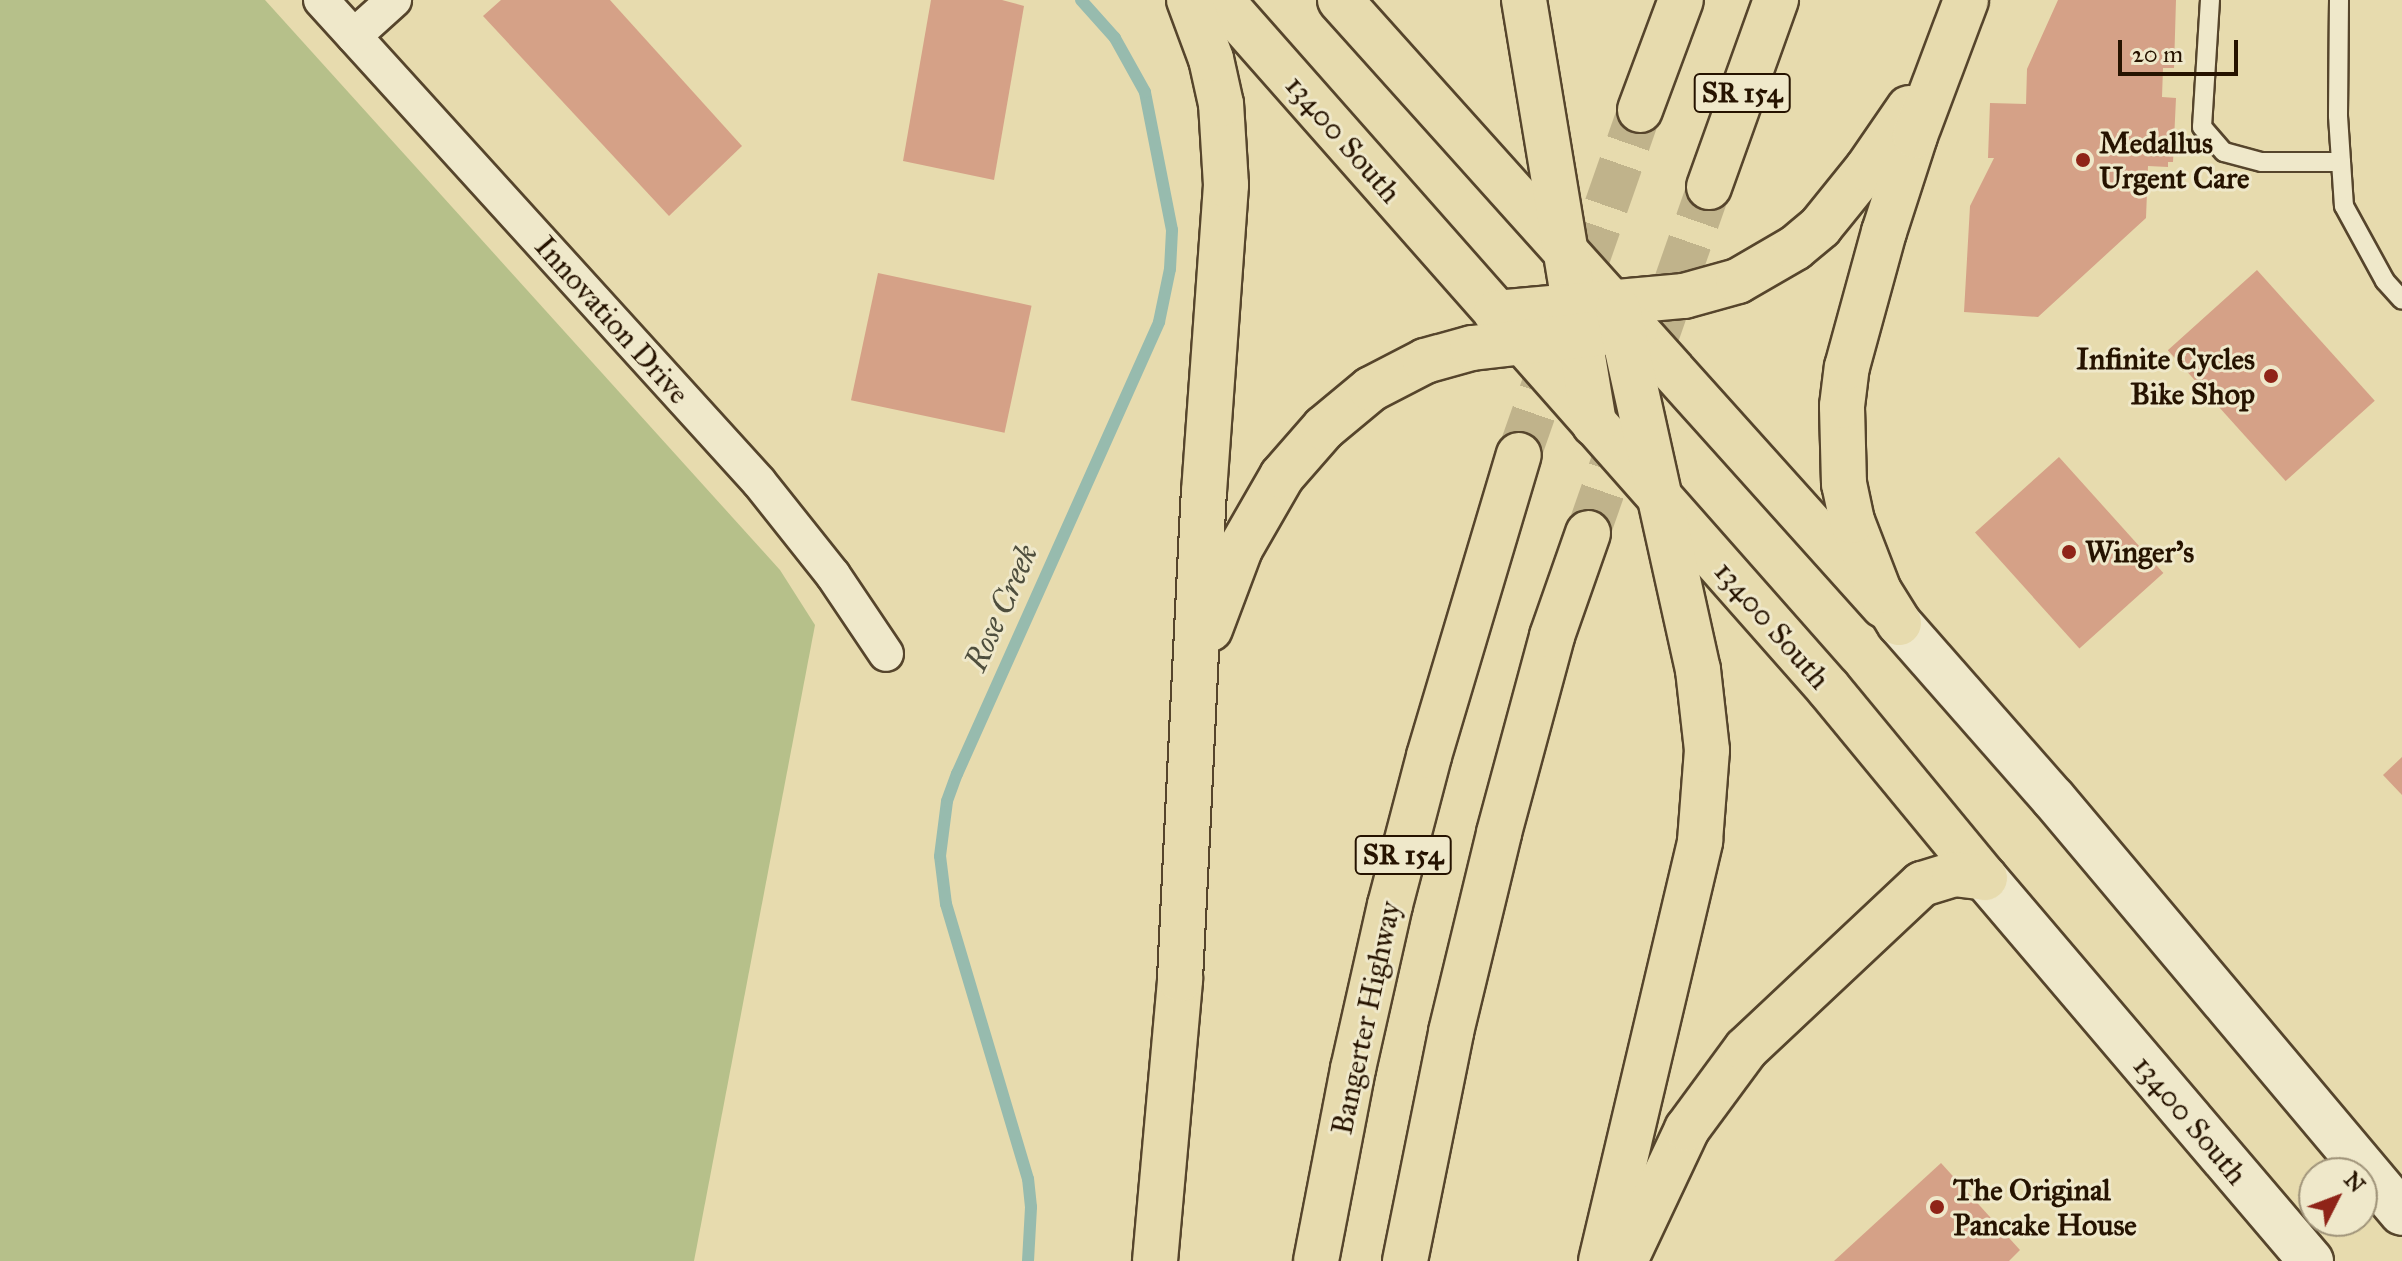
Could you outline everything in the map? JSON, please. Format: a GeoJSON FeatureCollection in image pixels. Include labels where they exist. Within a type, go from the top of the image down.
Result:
{"type":"FeatureCollection","features":[{"type":"Feature","properties":{"kind":"main road"},"geometry":{"type":"LineString","coordinates":[[1155,1261],[1180,979],[1193,701],[1227,150],[1211,59],[1189,0]]}},
{"type":"Feature","properties":{"kind":"main road","name":"13400 South"},"geometry":{"type":"LineString","coordinates":[[1221,0],[1839,701],[1985,878],[2311,1261]]}},
{"type":"Feature","properties":{"kind":"main road"},"geometry":{"type":"LineString","coordinates":[[1340,0],[1565,250],[1607,319],[1899,623],[2104,858],[2402,1213]]}},
{"type":"Feature","properties":{"kind":"main road"},"geometry":{"type":"LineString","coordinates":[[1524,0],[1565,250]]}},
{"type":"Feature","properties":{"kind":"main road","name":"SR 154"},"geometry":{"type":"LineString","coordinates":[[1640,110],[1681,0]]}},
{"type":"Feature","properties":{"kind":"main road","name":"SR 154"},"geometry":{"type":"LineString","coordinates":[[1709,187],[1776,0]]}},
{"type":"Feature","properties":{"kind":"main road"},"geometry":{"type":"LineString","coordinates":[[1193,701],[1211,624],[1240,549],[1265,503],[1302,451],[1348,407],[1408,370],[1472,348],[1510,328],[1607,319],[1711,290],[1748,276],[1795,248],[1820,227],[1867,169],[1904,116],[1958,19]]}},
{"type":"Feature","properties":{"kind":"main road"},"geometry":{"type":"LineString","coordinates":[[1899,623],[1879,591],[1852,521],[1844,484],[1842,406],[1847,367],[1884,232],[1958,19]]}},
{"type":"Feature","properties":{"kind":"main road"},"geometry":{"type":"LineString","coordinates":[[1594,424],[1607,319]]}},
{"type":"Feature","properties":{"kind":"main road"},"geometry":{"type":"LineString","coordinates":[[1601,1261],[1700,841],[1706,796],[1707,750],[1700,683],[1660,497],[1607,319]]}},
{"type":"Feature","properties":{"kind":"main road","name":"Bangerter Highway"},"geometry":{"type":"LineString","coordinates":[[1316,1261],[1353,1069],[1390,905],[1437,726],[1519,455]]}},
{"type":"Feature","properties":{"kind":"main road","name":"SR 154"},"geometry":{"type":"LineString","coordinates":[[1405,1261],[1451,1032],[1499,833],[1552,636],[1588,533]]}},
{"type":"Feature","properties":{"kind":"main road"},"geometry":{"type":"LineString","coordinates":[[1625,1261],[1687,1129],[1746,1049],[1922,884],[1954,874],[1985,878]]}},
{"type":"Feature","properties":{"kind":"street","name":"Innovation Drive"},"geometry":{"type":"LineString","coordinates":[[321,0],[759,482],[833,575],[886,654]]}},
{"type":"Feature","properties":{"kind":"street"},"geometry":{"type":"LineString","coordinates":[[354,36],[394,0]]}},
{"type":"Feature","properties":{"kind":"lane"},"geometry":{"type":"LineString","coordinates":[[2210,0],[2202,127],[2224,152],[2262,162],[2341,162]]}},
{"type":"Feature","properties":{"kind":"lane"},"geometry":{"type":"LineString","coordinates":[[2339,0],[2344,206],[2385,281],[2402,300]]}},
{"type":"Feature","properties":{"kind":"green space"},"geometry":{"type":"Polygon","coordinates":[[[0,0],[265,0],[780,570],[815,625],[694,1261],[0,1261],[0,0]]]}},
{"type":"Feature","properties":{"kind":"building"},"geometry":{"type":"Polygon","coordinates":[[[501,0],[610,0],[742,146],[669,216],[483,16],[501,0]]]}},
{"type":"Feature","properties":{"kind":"building"},"geometry":{"type":"Polygon","coordinates":[[[931,0],[1002,0],[1024,6],[994,180],[903,161],[931,0]]]}},
{"type":"Feature","properties":{"kind":"building","name":"Medallus Urgent Care"},"geometry":{"type":"Polygon","coordinates":[[[2058,0],[2176,0],[2174,68],[2163,68],[2162,97],[2176,98],[2173,162],[2168,162],[2168,167],[2148,166],[2146,218],[2038,317],[1964,312],[1970,206],[1994,158],[1988,158],[1990,103],[2026,104],[2027,69],[2058,0]]]}},
{"type":"Feature","properties":{"kind":"building","name":"Infinite Cycles Bike Shop"},"geometry":{"type":"Polygon","coordinates":[[[2257,270],[2375,401],[2286,481],[2168,350],[2257,270]]]}},
{"type":"Feature","properties":{"kind":"building"},"geometry":{"type":"Polygon","coordinates":[[[878,273],[1032,306],[1005,433],[851,400],[878,273]]]}},
{"type":"Feature","properties":{"kind":"building","name":"Winger's"},"geometry":{"type":"Polygon","coordinates":[[[2059,457],[2163,573],[2079,649],[1975,533],[2059,457]]]}},
{"type":"Feature","properties":{"kind":"building"},"geometry":{"type":"Polygon","coordinates":[[[2402,757],[2402,795],[2383,775],[2402,757]]]}},
{"type":"Feature","properties":{"kind":"building","name":"The Original Pancake House"},"geometry":{"type":"Polygon","coordinates":[[[1941,1163],[2020,1250],[2009,1261],[1834,1261],[1941,1163]]]}},
{"type":"Feature","properties":{"kind":"waterway","name":"Rose Creek"},"geometry":{"type":"LineString","coordinates":[[1028,1261],[1031,1207],[1028,1179],[946,904],[940,856],[947,801],[957,774],[1159,322],[1170,269],[1172,230],[1145,92],[1115,38],[1081,0]]}},
{"type":"Feature","properties":{"kind":"tunnel"},"geometry":{"type":"LineString","coordinates":[[1519,455],[1640,110]]}},
{"type":"Feature","properties":{"kind":"tunnel"},"geometry":{"type":"LineString","coordinates":[[1588,533],[1709,187]]}},
{"type":"Feature","properties":{"kind":"place","name":"Medallus Urgent Care"},"geometry":{"type":"Point","coordinates":[2083,160]}},
{"type":"Feature","properties":{"kind":"place","name":"Infinite Cycles Bike Shop"},"geometry":{"type":"Point","coordinates":[2271,376]}},
{"type":"Feature","properties":{"kind":"place","name":"Winger's"},"geometry":{"type":"Point","coordinates":[2069,552]}},
{"type":"Feature","properties":{"kind":"place","name":"The Original Pancake House"},"geometry":{"type":"Point","coordinates":[1937,1207]}}]}
